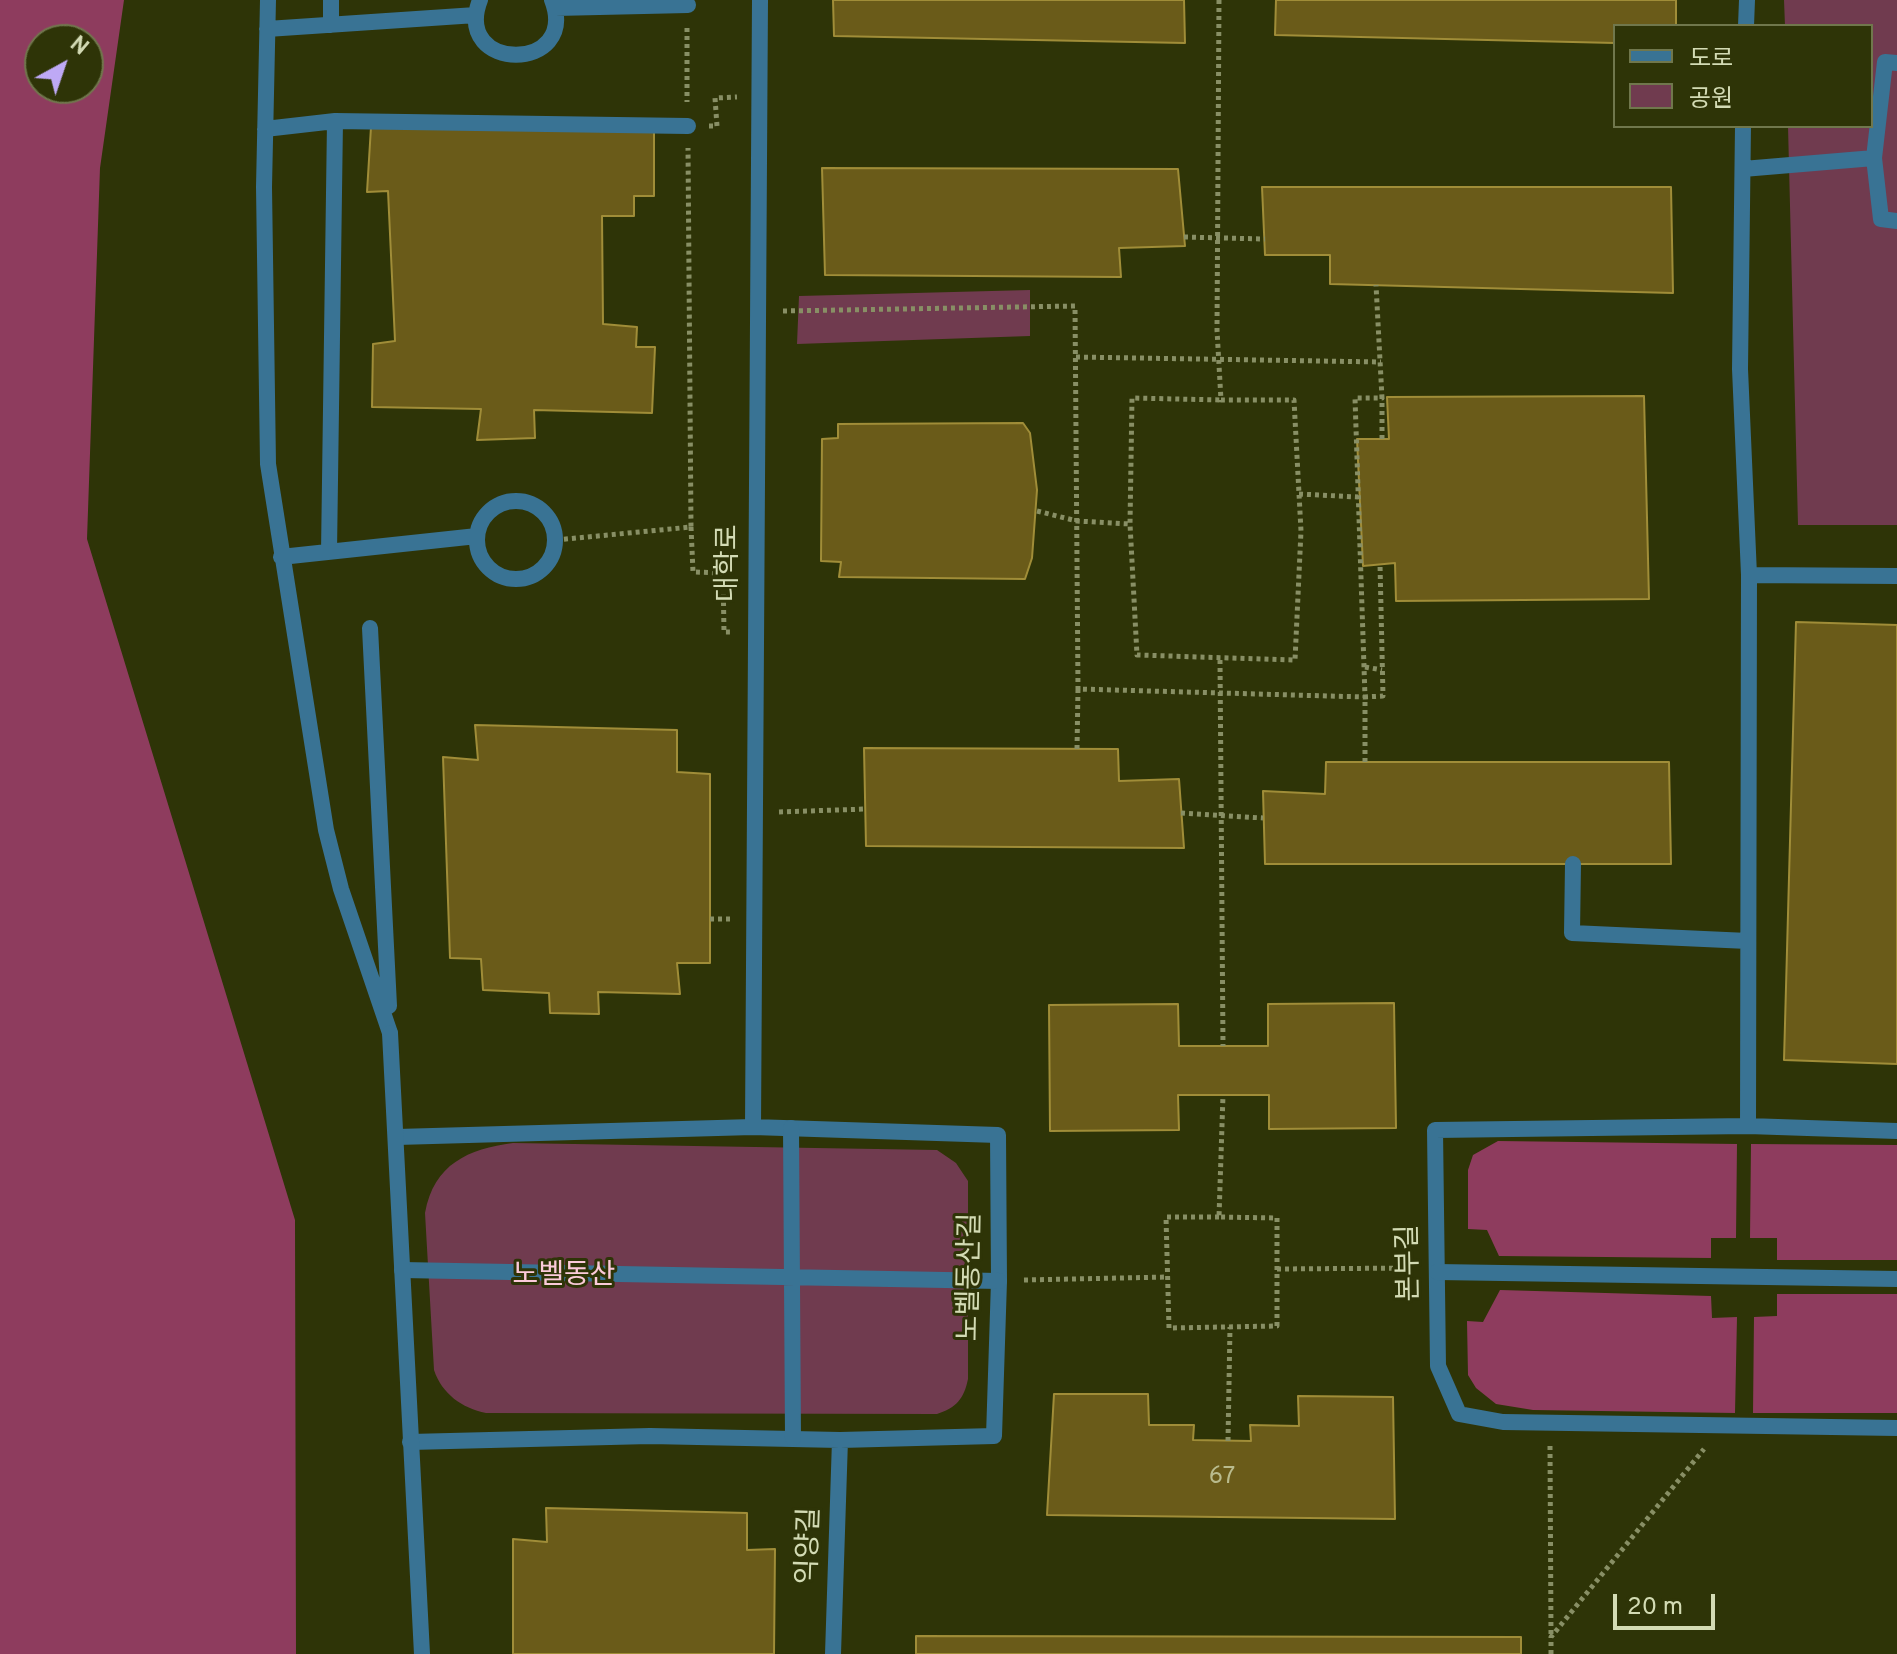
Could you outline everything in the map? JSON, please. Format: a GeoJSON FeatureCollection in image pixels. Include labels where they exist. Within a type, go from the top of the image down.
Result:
{"type":"FeatureCollection","features":[{"type":"Feature","properties":{"kind":"street"},"geometry":{"type":"LineString","coordinates":[[268,0],[265,129],[268,464],[326,830],[341,889],[390,1033]]}},
{"type":"Feature","properties":{"kind":"street"},"geometry":{"type":"LineString","coordinates":[[331,0],[331,25]]}},
{"type":"Feature","properties":{"kind":"street","name":"대학로"},"geometry":{"type":"LineString","coordinates":[[753,1127],[760,0]]}},
{"type":"Feature","properties":{"kind":"street"},"geometry":{"type":"LineString","coordinates":[[1746,24],[1747,0]]}},
{"type":"Feature","properties":{"kind":"street"},"geometry":{"type":"LineString","coordinates":[[267,29],[331,25],[478,7],[484,41],[507,55],[520,56],[544,45],[552,33],[553,4],[688,5]]}},
{"type":"Feature","properties":{"kind":"street"},"geometry":{"type":"LineString","coordinates":[[1897,63],[1885,62],[1874,158],[1881,219],[1897,221]]}},
{"type":"Feature","properties":{"kind":"street"},"geometry":{"type":"LineString","coordinates":[[265,129],[335,121],[688,126]]}},
{"type":"Feature","properties":{"kind":"street"},"geometry":{"type":"LineString","coordinates":[[329,552],[335,121]]}},
{"type":"Feature","properties":{"kind":"street"},"geometry":{"type":"LineString","coordinates":[[1743,128],[1740,369],[1749,575],[1748,1126]]}},
{"type":"Feature","properties":{"kind":"street"},"geometry":{"type":"LineString","coordinates":[[1743,169],[1874,158]]}},
{"type":"Feature","properties":{"kind":"street"},"geometry":{"type":"LineString","coordinates":[[518,500],[530,503],[549,517],[556,540],[554,553],[539,573],[515,579],[492,570],[483,561],[477,536],[486,514],[495,506],[518,500]]}},
{"type":"Feature","properties":{"kind":"street"},"geometry":{"type":"LineString","coordinates":[[281,557],[477,536]]}},
{"type":"Feature","properties":{"kind":"street"},"geometry":{"type":"LineString","coordinates":[[1749,575],[1897,576]]}},
{"type":"Feature","properties":{"kind":"street"},"geometry":{"type":"LineString","coordinates":[[370,628],[422,1654]]}},
{"type":"Feature","properties":{"kind":"street"},"geometry":{"type":"LineString","coordinates":[[1573,864],[1572,933],[1748,941]]}},
{"type":"Feature","properties":{"kind":"street","name":"본부길"},"geometry":{"type":"LineString","coordinates":[[1897,1131],[1748,1126],[1435,1130],[1438,1366],[1459,1414],[1503,1422],[1897,1428]]}},
{"type":"Feature","properties":{"kind":"street","name":"노벨동산길"},"geometry":{"type":"LineString","coordinates":[[397,1137],[753,1127],[998,1135],[999,1281],[994,1436],[840,1440],[650,1436],[410,1442]]}},
{"type":"Feature","properties":{"kind":"street"},"geometry":{"type":"LineString","coordinates":[[791,1128],[793,1438]]}},
{"type":"Feature","properties":{"kind":"street"},"geometry":{"type":"LineString","coordinates":[[402,1270],[999,1281]]}},
{"type":"Feature","properties":{"kind":"street"},"geometry":{"type":"LineString","coordinates":[[1437,1272],[1897,1279]]}},
{"type":"Feature","properties":{"kind":"street","name":"익양길"},"geometry":{"type":"LineString","coordinates":[[833,1654],[840,1440]]}},
{"type":"Feature","properties":{"kind":"path"},"geometry":{"type":"LineString","coordinates":[[1219,0],[1217,239],[1221,400]]}},
{"type":"Feature","properties":{"kind":"path"},"geometry":{"type":"LineString","coordinates":[[685,57],[693,572],[723,573],[724,632],[755,631]]}},
{"type":"Feature","properties":{"kind":"path"},"geometry":{"type":"LineString","coordinates":[[688,126],[717,126],[715,98],[759,96]]}},
{"type":"Feature","properties":{"kind":"path"},"geometry":{"type":"LineString","coordinates":[[1184,237],[1265,239]]}},
{"type":"Feature","properties":{"kind":"path"},"geometry":{"type":"LineString","coordinates":[[1376,285],[1382,439]]}},
{"type":"Feature","properties":{"kind":"path"},"geometry":{"type":"LineString","coordinates":[[758,311],[1075,306],[1077,749]]}},
{"type":"Feature","properties":{"kind":"path"},"geometry":{"type":"LineString","coordinates":[[1076,357],[1381,362]]}},
{"type":"Feature","properties":{"kind":"path"},"geometry":{"type":"LineString","coordinates":[[1132,398],[1294,400],[1299,494],[1295,660],[1137,655],[1130,524],[1132,398]]}},
{"type":"Feature","properties":{"kind":"path"},"geometry":{"type":"LineString","coordinates":[[1365,762],[1365,667],[1355,398],[1382,398]]}},
{"type":"Feature","properties":{"kind":"path"},"geometry":{"type":"LineString","coordinates":[[1299,494],[1358,497]]}},
{"type":"Feature","properties":{"kind":"path"},"geometry":{"type":"LineString","coordinates":[[1037,511],[1077,521],[1130,524]]}},
{"type":"Feature","properties":{"kind":"path"},"geometry":{"type":"LineString","coordinates":[[556,540],[691,527]]}},
{"type":"Feature","properties":{"kind":"path"},"geometry":{"type":"LineString","coordinates":[[1078,689],[1383,696],[1380,564]]}},
{"type":"Feature","properties":{"kind":"path"},"geometry":{"type":"LineString","coordinates":[[1220,660],[1223,1046]]}},
{"type":"Feature","properties":{"kind":"path"},"geometry":{"type":"LineString","coordinates":[[1365,667],[1382,670]]}},
{"type":"Feature","properties":{"kind":"path"},"geometry":{"type":"LineString","coordinates":[[754,813],[866,809]]}},
{"type":"Feature","properties":{"kind":"path"},"geometry":{"type":"LineString","coordinates":[[1181,813],[1263,818]]}},
{"type":"Feature","properties":{"kind":"path"},"geometry":{"type":"LineString","coordinates":[[1219,1217],[1223,1095]]}},
{"type":"Feature","properties":{"kind":"path"},"geometry":{"type":"LineString","coordinates":[[1166,1217],[1219,1217],[1277,1218],[1277,1326],[1169,1328],[1166,1217]]}},
{"type":"Feature","properties":{"kind":"path"},"geometry":{"type":"LineString","coordinates":[[1277,1269],[1396,1267],[1437,1272]]}},
{"type":"Feature","properties":{"kind":"path"},"geometry":{"type":"LineString","coordinates":[[999,1281],[1168,1277]]}},
{"type":"Feature","properties":{"kind":"path"},"geometry":{"type":"LineString","coordinates":[[1228,1441],[1230,1327]]}},
{"type":"Feature","properties":{"kind":"path"},"geometry":{"type":"LineString","coordinates":[[1550,1423],[1551,1654]]}},
{"type":"Feature","properties":{"kind":"path"},"geometry":{"type":"LineString","coordinates":[[1551,1637],[1723,1425]]}},
{"type":"Feature","properties":{"kind":"green space"},"geometry":{"type":"Polygon","coordinates":[[[1784,0],[1897,0],[1897,525],[1798,525],[1788,128],[1873,128],[1873,24],[1785,24],[1784,0]]]}},
{"type":"Feature","properties":{"kind":"green space"},"geometry":{"type":"Polygon","coordinates":[[[1030,290],[1030,336],[797,344],[799,296],[1030,290]]]}},
{"type":"Feature","properties":{"kind":"green space","name":"노벨동산"},"geometry":{"type":"Polygon","coordinates":[[[513,1143],[937,1150],[956,1163],[968,1181],[968,1379],[964,1392],[954,1406],[937,1414],[486,1413],[461,1404],[442,1386],[434,1370],[425,1213],[436,1182],[456,1162],[482,1150],[513,1143]]]}},
{"type":"Feature","properties":{"kind":"shaded area"},"geometry":{"type":"Polygon","coordinates":[[[0,0],[124,0],[100,168],[87,539],[295,1220],[296,1654],[0,1654],[0,0]]]}},
{"type":"Feature","properties":{"kind":"shaded area"},"geometry":{"type":"Polygon","coordinates":[[[1498,1141],[1737,1144],[1736,1238],[1711,1238],[1711,1258],[1499,1256],[1487,1230],[1468,1229],[1468,1170],[1473,1155],[1498,1141]]]}},
{"type":"Feature","properties":{"kind":"shaded area"},"geometry":{"type":"Polygon","coordinates":[[[1751,1144],[1897,1145],[1897,1260],[1777,1260],[1777,1238],[1750,1238],[1751,1144]]]}},
{"type":"Feature","properties":{"kind":"shaded area"},"geometry":{"type":"Polygon","coordinates":[[[1500,1290],[1711,1296],[1712,1318],[1737,1317],[1735,1413],[1533,1410],[1496,1404],[1476,1388],[1468,1375],[1467,1321],[1483,1322],[1500,1290]]]}},
{"type":"Feature","properties":{"kind":"shaded area"},"geometry":{"type":"Polygon","coordinates":[[[1777,1294],[1897,1294],[1897,1413],[1753,1413],[1754,1317],[1777,1316],[1777,1294]]]}},
{"type":"Feature","properties":{"kind":"building"},"geometry":{"type":"Polygon","coordinates":[[[833,0],[1184,0],[1185,43],[834,36],[833,0]]]}},
{"type":"Feature","properties":{"kind":"building"},"geometry":{"type":"Polygon","coordinates":[[[1276,0],[1676,0],[1676,24],[1613,24],[1613,43],[1275,35],[1276,0]]]}},
{"type":"Feature","properties":{"kind":"building"},"geometry":{"type":"Polygon","coordinates":[[[371,127],[654,130],[654,196],[634,196],[634,216],[602,216],[603,324],[637,327],[636,347],[655,347],[652,413],[534,410],[535,438],[477,440],[481,409],[372,407],[373,344],[395,341],[388,191],[367,192],[371,127]]]}},
{"type":"Feature","properties":{"kind":"building"},"geometry":{"type":"Polygon","coordinates":[[[822,168],[1178,169],[1185,246],[1119,248],[1121,277],[825,275],[822,168]]]}},
{"type":"Feature","properties":{"kind":"building"},"geometry":{"type":"Polygon","coordinates":[[[1262,187],[1671,187],[1673,293],[1330,284],[1330,255],[1265,255],[1262,187]]]}},
{"type":"Feature","properties":{"kind":"building"},"geometry":{"type":"Polygon","coordinates":[[[1644,396],[1649,599],[1396,601],[1395,563],[1363,566],[1357,439],[1389,439],[1387,397],[1644,396]]]}},
{"type":"Feature","properties":{"kind":"building"},"geometry":{"type":"Polygon","coordinates":[[[1023,423],[1030,433],[1037,490],[1032,558],[1025,579],[839,577],[841,562],[821,561],[822,439],[838,438],[838,424],[1023,423]]]}},
{"type":"Feature","properties":{"kind":"building"},"geometry":{"type":"Polygon","coordinates":[[[1796,622],[1897,625],[1897,1064],[1784,1060],[1796,622]]]}},
{"type":"Feature","properties":{"kind":"building"},"geometry":{"type":"Polygon","coordinates":[[[475,725],[677,730],[677,772],[710,774],[710,963],[677,963],[680,994],[598,992],[599,1014],[550,1013],[549,993],[483,990],[481,959],[450,958],[443,757],[478,760],[475,725]]]}},
{"type":"Feature","properties":{"kind":"building"},"geometry":{"type":"Polygon","coordinates":[[[864,748],[1118,749],[1119,781],[1179,779],[1184,848],[866,846],[864,748]]]}},
{"type":"Feature","properties":{"kind":"building"},"geometry":{"type":"Polygon","coordinates":[[[1326,762],[1669,762],[1671,864],[1265,864],[1263,791],[1325,794],[1326,762]]]}},
{"type":"Feature","properties":{"kind":"building"},"geometry":{"type":"Polygon","coordinates":[[[1394,1003],[1396,1128],[1269,1129],[1269,1095],[1178,1095],[1179,1130],[1050,1131],[1049,1005],[1178,1004],[1179,1046],[1268,1046],[1268,1004],[1394,1003]]]}},
{"type":"Feature","properties":{"kind":"building"},"geometry":{"type":"Polygon","coordinates":[[[1054,1394],[1148,1394],[1149,1425],[1194,1425],[1193,1440],[1251,1441],[1250,1425],[1299,1426],[1298,1396],[1393,1397],[1395,1519],[1047,1515],[1054,1394]]]}},
{"type":"Feature","properties":{"kind":"building"},"geometry":{"type":"Polygon","coordinates":[[[546,1508],[747,1513],[747,1550],[775,1549],[774,1654],[513,1654],[513,1539],[547,1542],[546,1508]]]}},
{"type":"Feature","properties":{"kind":"building"},"geometry":{"type":"Polygon","coordinates":[[[916,1636],[1521,1637],[1521,1654],[916,1654],[916,1636]]]}}]}
